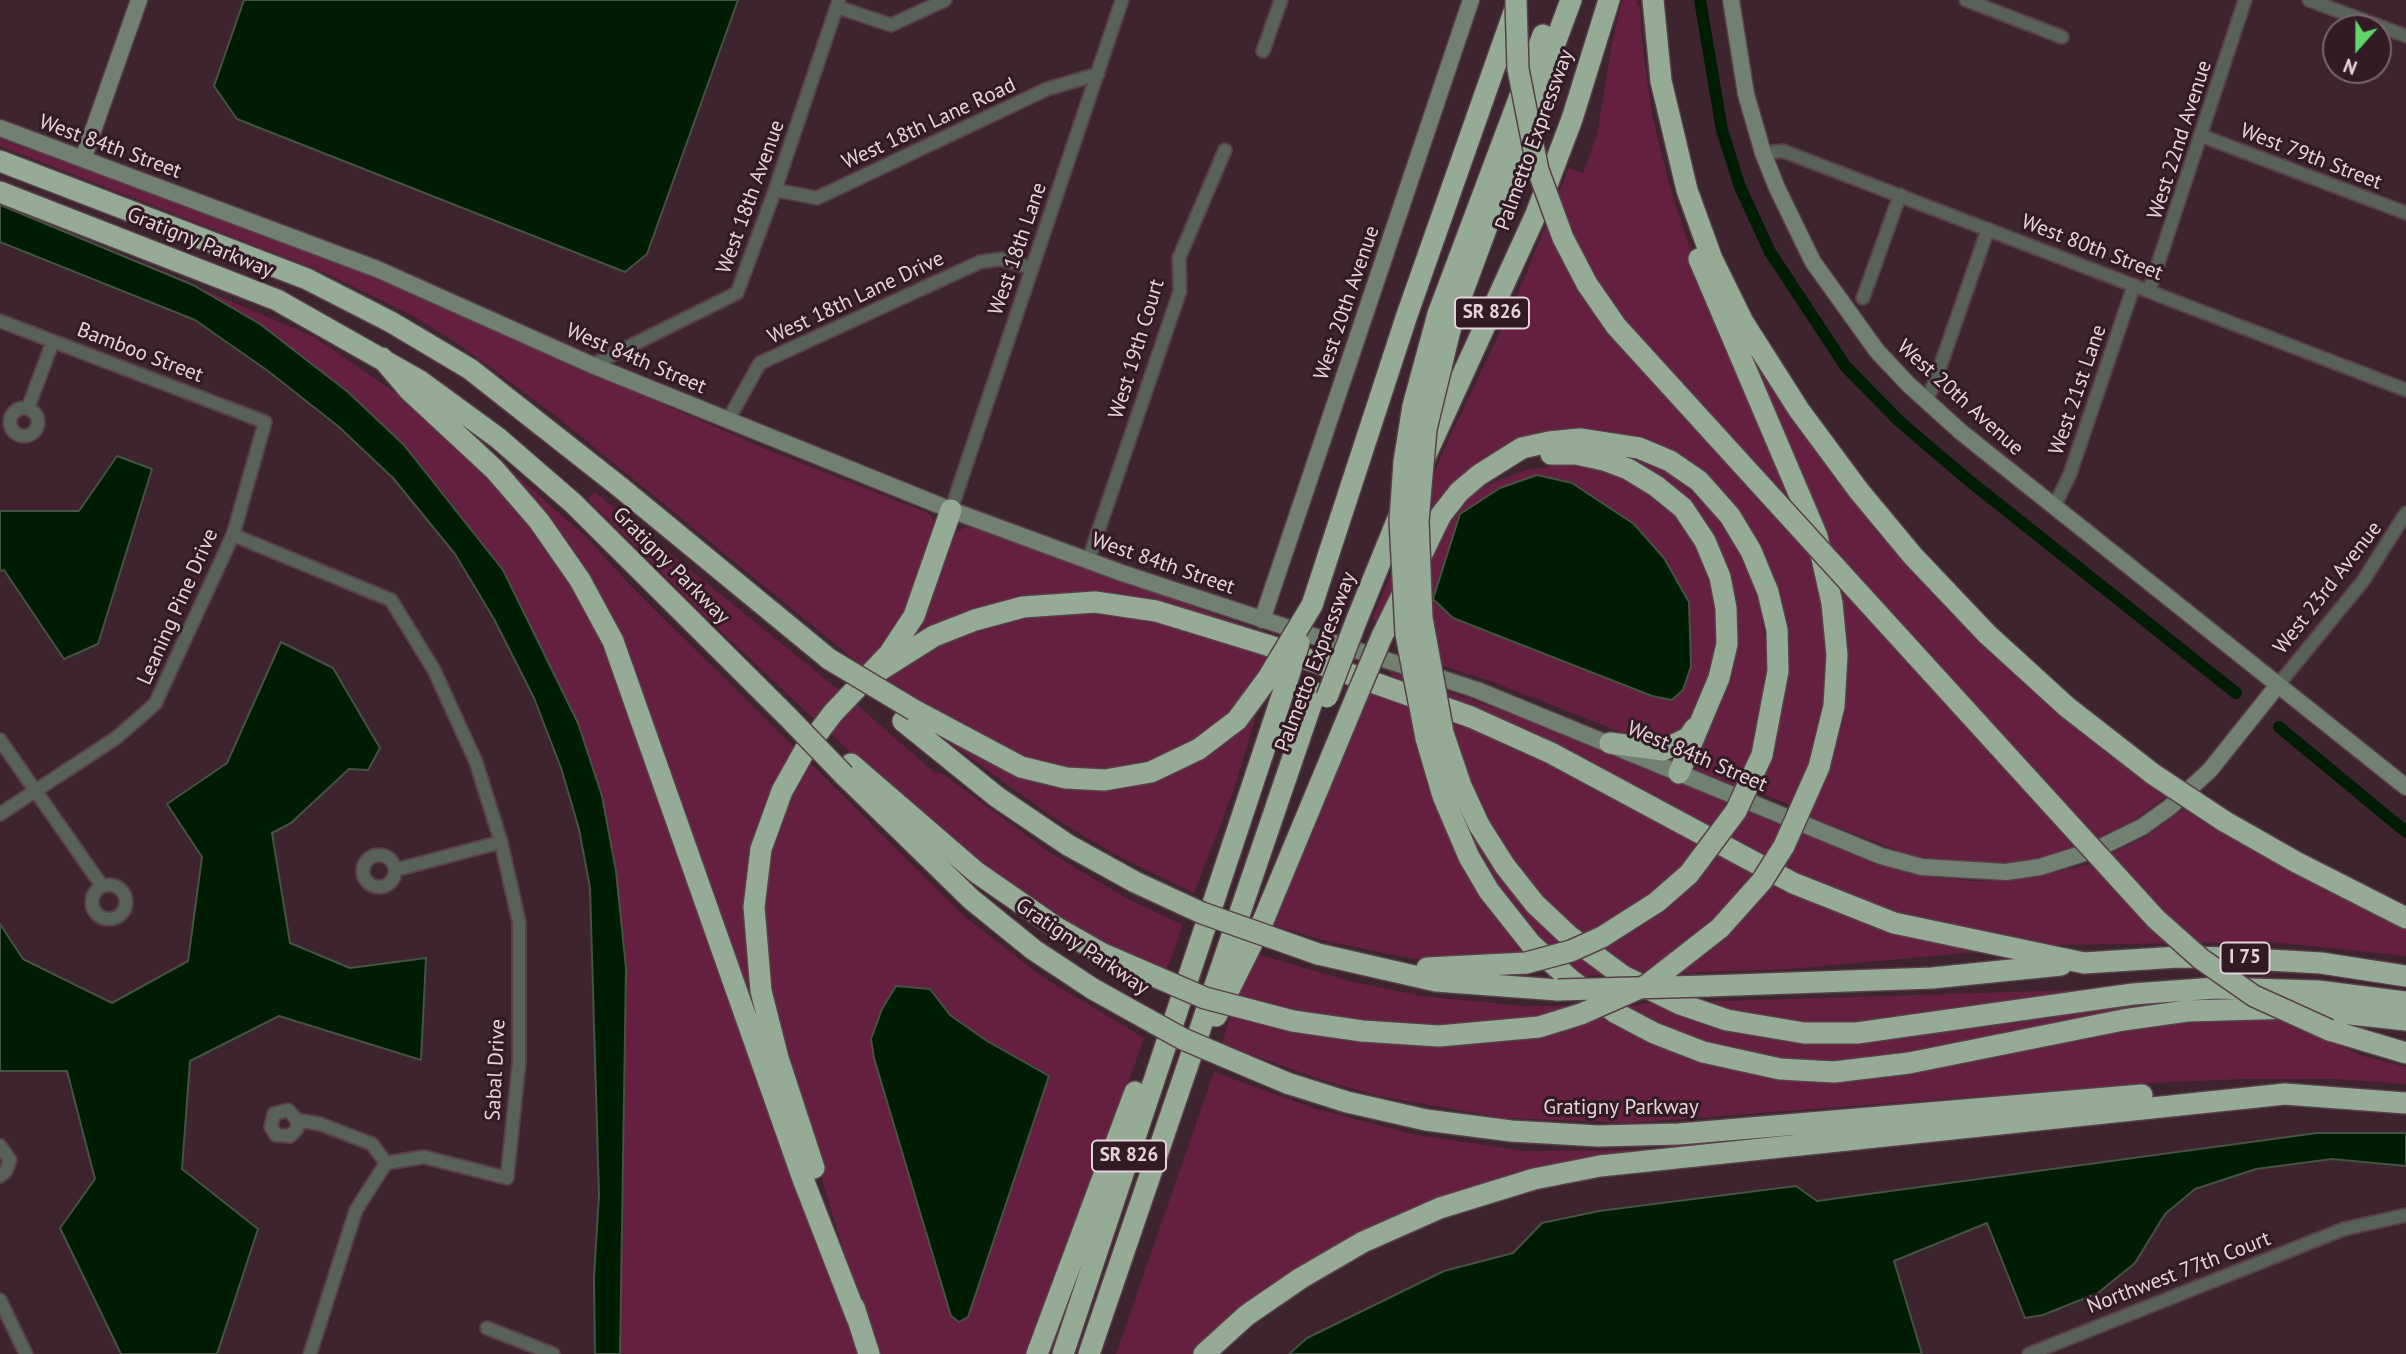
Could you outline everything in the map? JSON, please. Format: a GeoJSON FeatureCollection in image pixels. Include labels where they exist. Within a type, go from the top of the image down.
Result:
{"type":"FeatureCollection","features":[{"type":"Feature","properties":{"kind":"highway","name":"Palmetto Expressway"},"geometry":{"type":"LineString","coordinates":[[1063,1354],[1195,957],[1277,681],[1312,605],[1407,316],[1517,0]]}},
{"type":"Feature","properties":{"kind":"highway"},"geometry":{"type":"LineString","coordinates":[[1517,0],[1518,69],[1538,170],[1563,238],[1587,284],[1616,326],[2156,919],[2202,959],[2254,996],[2329,1030],[2406,1053]]}},
{"type":"Feature","properties":{"kind":"highway"},"geometry":{"type":"LineString","coordinates":[[1556,0],[1446,316],[1426,429],[1418,522],[1422,618],[1434,735],[1447,807],[1469,857],[1515,925],[1552,965],[1591,996],[1633,1023],[1703,1052],[1756,1065],[1834,1072],[1909,1063],[2113,1021],[2188,1010],[2295,1008],[2406,1020]]}},
{"type":"Feature","properties":{"kind":"highway"},"geometry":{"type":"LineString","coordinates":[[1446,316],[1571,0]]}},
{"type":"Feature","properties":{"kind":"highway"},"geometry":{"type":"LineString","coordinates":[[1351,618],[1393,500],[1516,231],[1563,106],[1596,0]]}},
{"type":"Feature","properties":{"kind":"highway","name":"Palmetto Expressway"},"geometry":{"type":"LineString","coordinates":[[1101,1354],[1321,695],[1351,618],[1536,214],[1572,119],[1609,0]]}},
{"type":"Feature","properties":{"kind":"highway"},"geometry":{"type":"LineString","coordinates":[[848,769],[976,872],[1054,926],[1103,954],[1172,986],[1242,1010],[1319,1026],[1400,1035],[1477,1035],[1526,1030],[1581,1014],[1638,989],[1700,947],[1742,906],[1784,846],[1819,768],[1834,706],[1837,654],[1832,603],[1817,536],[1698,255],[1661,81],[1653,0]]}},
{"type":"Feature","properties":{"kind":"highway","name":"Gratigny Parkway"},"geometry":{"type":"LineString","coordinates":[[0,161],[306,279],[391,322],[470,369],[620,487],[829,659],[909,716],[997,797],[1068,845],[1135,883],[1202,914],[1318,954],[1378,969],[1436,981],[1558,990],[1932,978],[2084,962]]}},
{"type":"Feature","properties":{"kind":"highway"},"geometry":{"type":"LineString","coordinates":[[1682,174],[1712,259],[1744,322],[1799,410],[1859,491],[1913,556],[1987,634],[2067,707],[2153,774],[2224,821],[2296,862],[2406,918]]}},
{"type":"Feature","properties":{"kind":"highway","name":"Gratigny Parkway"},"geometry":{"type":"LineString","coordinates":[[0,192],[277,300],[420,381],[498,438],[573,503],[787,716],[848,769],[971,899],[1034,950],[1093,989],[1183,1039],[1287,1083],[1426,1120],[1511,1131],[1598,1136],[1679,1135],[2023,1103],[2213,1090],[2285,1094]]}},
{"type":"Feature","properties":{"kind":"highway"},"geometry":{"type":"LineString","coordinates":[[382,358],[409,390],[494,469],[539,521],[580,580],[612,641],[674,806],[803,1179],[857,1318]]}},
{"type":"Feature","properties":{"kind":"highway"},"geometry":{"type":"LineString","coordinates":[[1216,1016],[1263,921],[1382,636],[1425,541],[1459,492],[1479,475],[1522,448],[1580,439],[1639,448],[1670,461],[1699,481],[1730,516],[1751,551],[1768,592],[1777,630],[1778,671],[1774,704],[1762,755],[1736,811],[1689,874],[1657,902],[1602,937],[1571,951],[1526,963],[1487,967],[1378,969]]}},
{"type":"Feature","properties":{"kind":"highway"},"geometry":{"type":"LineString","coordinates":[[1479,475],[1528,456],[1576,454],[1628,469],[1656,486],[1683,508],[1705,541],[1720,576],[1726,608],[1727,644],[1719,678],[1679,773]]}},
{"type":"Feature","properties":{"kind":"highway"},"geometry":{"type":"LineString","coordinates":[[869,1354],[769,1026],[758,969],[754,908],[761,849],[782,791],[814,738],[901,637],[918,608],[951,510]]}},
{"type":"Feature","properties":{"kind":"highway"},"geometry":{"type":"LineString","coordinates":[[869,677],[934,636],[975,620],[1023,607],[1095,603],[1156,611],[1279,649],[1490,725],[1607,782],[1770,871],[1850,908],[1948,937],[2084,962]]}},
{"type":"Feature","properties":{"kind":"highway"},"geometry":{"type":"LineString","coordinates":[[909,716],[1021,767],[1066,778],[1105,780],[1152,772],[1199,749],[1237,720],[1277,681]]}},
{"type":"Feature","properties":{"kind":"highway"},"geometry":{"type":"LineString","coordinates":[[1089,1354],[1321,695]]}},
{"type":"Feature","properties":{"kind":"highway"},"geometry":{"type":"LineString","coordinates":[[1610,743],[1664,750],[1688,738],[1702,718]]}},
{"type":"Feature","properties":{"kind":"highway"},"geometry":{"type":"LineString","coordinates":[[1434,735],[1479,825],[1505,866],[1535,904],[1578,944],[1623,976],[1680,1004],[1727,1020],[1804,1034],[1857,1033],[2133,994],[2215,988],[2318,991],[2406,1002]]}},
{"type":"Feature","properties":{"kind":"highway"},"geometry":{"type":"LineString","coordinates":[[1037,1354],[1128,1113],[1169,995],[1195,957]]}},
{"type":"Feature","properties":{"kind":"highway","name":"I 75"},"geometry":{"type":"LineString","coordinates":[[2084,962],[2178,957],[2234,958],[2321,964],[2406,976]]}},
{"type":"Feature","properties":{"kind":"highway"},"geometry":{"type":"LineString","coordinates":[[1204,1354],[1248,1315],[1363,1242],[1440,1208],[1534,1180],[1600,1166],[2285,1094],[2406,1103]]}},
{"type":"Feature","properties":{"kind":"street"},"geometry":{"type":"LineString","coordinates":[[83,159],[139,0]]}},
{"type":"Feature","properties":{"kind":"street"},"geometry":{"type":"LineString","coordinates":[[838,4],[891,25],[945,0]]}},
{"type":"Feature","properties":{"kind":"street","name":"West 18th Lane"},"geometry":{"type":"LineString","coordinates":[[951,510],[1122,0]]}},
{"type":"Feature","properties":{"kind":"street"},"geometry":{"type":"LineString","coordinates":[[1263,51],[1281,0]]}},
{"type":"Feature","properties":{"kind":"street","name":"West 20th Avenue"},"geometry":{"type":"LineString","coordinates":[[1262,620],[1471,0]]}},
{"type":"Feature","properties":{"kind":"street","name":"West 20th Avenue"},"geometry":{"type":"LineString","coordinates":[[1731,0],[1742,75],[1763,153],[1794,226],[1826,282],[1870,343],[1925,401],[2054,507]]}},
{"type":"Feature","properties":{"kind":"street"},"geometry":{"type":"LineString","coordinates":[[1966,0],[2062,37]]}},
{"type":"Feature","properties":{"kind":"street","name":"West 22nd Avenue"},"geometry":{"type":"LineString","coordinates":[[2149,291],[2245,0]]}},
{"type":"Feature","properties":{"kind":"street"},"geometry":{"type":"LineString","coordinates":[[2309,0],[2406,36]]}},
{"type":"Feature","properties":{"kind":"street","name":"West 18th Avenue"},"geometry":{"type":"LineString","coordinates":[[592,365],[737,293],[838,4]]}},
{"type":"Feature","properties":{"kind":"street","name":"West 18th Lane Road"},"geometry":{"type":"LineString","coordinates":[[775,190],[817,198],[1047,89],[1098,74]]}},
{"type":"Feature","properties":{"kind":"street","name":"West 84th Street"},"geometry":{"type":"LineString","coordinates":[[0,128],[377,269],[592,365],[951,510],[1088,561],[1477,690],[1881,856],[1922,867],[2006,872],[2029,869],[2097,849],[2141,827],[2165,811],[2215,764],[2278,685]]}},
{"type":"Feature","properties":{"kind":"street","name":"West 79th Street"},"geometry":{"type":"LineString","coordinates":[[2202,136],[2406,213]]}},
{"type":"Feature","properties":{"kind":"street","name":"West 19th Court"},"geometry":{"type":"LineString","coordinates":[[1088,561],[1180,291],[1179,258],[1225,150]]}},
{"type":"Feature","properties":{"kind":"street","name":"West 80th Street"},"geometry":{"type":"LineString","coordinates":[[1763,153],[1783,151],[2406,390]]}},
{"type":"Feature","properties":{"kind":"street"},"geometry":{"type":"LineString","coordinates":[[1863,298],[1900,195]]}},
{"type":"Feature","properties":{"kind":"street"},"geometry":{"type":"LineString","coordinates":[[1925,401],[1933,387],[1987,229]]}},
{"type":"Feature","properties":{"kind":"street","name":"West 18th Lane Drive"},"geometry":{"type":"LineString","coordinates":[[728,421],[760,363],[980,262],[1000,259],[1031,268]]}},
{"type":"Feature","properties":{"kind":"street","name":"West 21st Lane"},"geometry":{"type":"LineString","coordinates":[[2054,507],[2070,474],[2134,285]]}},
{"type":"Feature","properties":{"kind":"street","name":"Bamboo Street"},"geometry":{"type":"LineString","coordinates":[[0,321],[265,422]]}},
{"type":"Feature","properties":{"kind":"street"},"geometry":{"type":"LineString","coordinates":[[28,408],[53,341]]}},
{"type":"Feature","properties":{"kind":"street","name":"Leaning Pine Drive"},"geometry":{"type":"LineString","coordinates":[[0,814],[116,738],[155,704],[233,535],[265,422]]}},
{"type":"Feature","properties":{"kind":"street"},"geometry":{"type":"LineString","coordinates":[[2054,507],[2406,787]]}},
{"type":"Feature","properties":{"kind":"street","name":"West 23rd Avenue"},"geometry":{"type":"LineString","coordinates":[[2278,685],[2363,581],[2406,513]]}},
{"type":"Feature","properties":{"kind":"street","name":"Sabal Drive"},"geometry":{"type":"LineString","coordinates":[[233,535],[391,600],[435,670],[476,762],[501,842],[519,922],[519,1063],[507,1178],[424,1157],[386,1163]]}},
{"type":"Feature","properties":{"kind":"street"},"geometry":{"type":"LineString","coordinates":[[0,740],[102,886]]}},
{"type":"Feature","properties":{"kind":"street"},"geometry":{"type":"LineString","coordinates":[[395,870],[501,842]]}},
{"type":"Feature","properties":{"kind":"street"},"geometry":{"type":"LineString","coordinates":[[297,1120],[320,1124],[372,1144],[386,1163],[356,1210],[310,1354]]}},
{"type":"Feature","properties":{"kind":"street"},"geometry":{"type":"LineString","coordinates":[[0,1146],[10,1160],[6,1171],[0,1176]]}},
{"type":"Feature","properties":{"kind":"street","name":"Northwest 77th Court"},"geometry":{"type":"LineString","coordinates":[[2029,1354],[2344,1229],[2406,1215]]}},
{"type":"Feature","properties":{"kind":"street"},"geometry":{"type":"LineString","coordinates":[[0,1300],[26,1354]]}},
{"type":"Feature","properties":{"kind":"street"},"geometry":{"type":"LineString","coordinates":[[487,1328],[553,1354]]}},
{"type":"Feature","properties":{"kind":"shaded area"},"geometry":{"type":"Polygon","coordinates":[[[244,0],[738,0],[647,254],[625,272],[237,119],[214,86],[244,0]]]}},
{"type":"Feature","properties":{"kind":"shaded area"},"geometry":{"type":"Polygon","coordinates":[[[1622,0],[1637,0],[1637,6],[1640,7],[1652,115],[1670,188],[1696,267],[1797,509],[1821,585],[1828,641],[1827,694],[1811,765],[1795,807],[1756,791],[1769,758],[1772,597],[1691,469],[1550,436],[1441,499],[1429,515],[1406,558],[1379,622],[1372,619],[1446,445],[1517,296],[1569,168],[1583,173],[1597,135],[1622,0]]]}},
{"type":"Feature","properties":{"kind":"shaded area"},"geometry":{"type":"Polygon","coordinates":[[[0,139],[313,251],[768,450],[928,513],[937,525],[906,621],[867,670],[556,416],[457,343],[413,316],[323,272],[0,146],[0,139]]]}},
{"type":"Feature","properties":{"kind":"shaded area"},"geometry":{"type":"Polygon","coordinates":[[[0,205],[193,285],[260,324],[348,392],[404,445],[503,570],[578,723],[602,796],[616,871],[626,968],[620,1354],[595,1354],[594,1278],[599,1195],[590,888],[579,829],[561,768],[534,698],[494,619],[455,554],[393,478],[339,427],[268,371],[195,320],[0,242],[0,205]]]}},
{"type":"Feature","properties":{"kind":"shaded area"},"geometry":{"type":"Polygon","coordinates":[[[193,285],[314,337],[405,399],[498,484],[552,550],[605,642],[859,1354],[620,1354],[626,968],[616,871],[602,796],[455,507],[404,445],[348,392],[260,324],[193,285]]]}},
{"type":"Feature","properties":{"kind":"shaded area"},"geometry":{"type":"Polygon","coordinates":[[[1747,343],[1904,560],[1982,645],[2085,735],[2168,795],[2133,821],[2094,841],[2036,859],[1996,864],[1913,856],[1807,816],[1842,647],[1742,344],[1747,343]]]}},
{"type":"Feature","properties":{"kind":"shaded area"},"geometry":{"type":"Polygon","coordinates":[[[479,442],[587,538],[633,588],[795,748],[751,851],[777,1072],[631,676],[479,442]]]}},
{"type":"Feature","properties":{"kind":"shaded area"},"geometry":{"type":"Polygon","coordinates":[[[1613,450],[1644,460],[1671,475],[1707,506],[1736,545],[1758,595],[1769,663],[1761,725],[1740,788],[1696,770],[1695,763],[1696,752],[1722,689],[1711,546],[1613,450]]]}},
{"type":"Feature","properties":{"kind":"shaded area"},"geometry":{"type":"Polygon","coordinates":[[[117,456],[152,469],[98,644],[64,659],[4,570],[0,571],[0,511],[79,511],[117,456]]]}},
{"type":"Feature","properties":{"kind":"shaded area"},"geometry":{"type":"Polygon","coordinates":[[[1562,465],[1604,470],[1632,482],[1666,505],[1678,518],[1701,556],[1715,604],[1715,645],[1708,674],[1689,723],[1670,741],[1641,740],[1493,682],[1437,664],[1427,549],[1466,499],[1486,485],[1526,470],[1562,465]]]}},
{"type":"Feature","properties":{"kind":"shaded area"},"geometry":{"type":"Polygon","coordinates":[[[1537,475],[1572,483],[1634,524],[1664,558],[1689,602],[1691,666],[1683,690],[1672,700],[1652,696],[1453,618],[1433,599],[1460,514],[1500,488],[1537,475]]]}},
{"type":"Feature","properties":{"kind":"shaded area"},"geometry":{"type":"Polygon","coordinates":[[[595,492],[841,692],[816,721],[587,499],[595,492]]]}},
{"type":"Feature","properties":{"kind":"shaded area"},"geometry":{"type":"Polygon","coordinates":[[[965,527],[1278,637],[1096,596],[918,642],[909,636],[951,535],[965,527]]]}},
{"type":"Feature","properties":{"kind":"shaded area"},"geometry":{"type":"Polygon","coordinates":[[[1112,609],[1270,653],[1239,702],[1205,734],[1151,764],[1128,768],[1073,771],[1009,754],[880,678],[926,646],[989,621],[1112,609]]]}},
{"type":"Feature","properties":{"kind":"shaded area"},"geometry":{"type":"Polygon","coordinates":[[[281,642],[333,668],[380,748],[368,770],[349,769],[291,823],[272,833],[290,943],[350,968],[426,958],[421,1060],[279,1016],[190,1061],[182,1169],[258,1229],[217,1354],[121,1354],[60,1228],[95,1179],[67,1071],[0,1071],[0,924],[23,959],[112,1003],[188,961],[202,857],[167,804],[227,763],[281,642]]]}},
{"type":"Feature","properties":{"kind":"shaded area"},"geometry":{"type":"Polygon","coordinates":[[[1391,672],[1531,720],[1862,858],[1902,871],[1935,877],[1973,881],[2024,879],[2090,864],[2147,836],[2186,807],[2406,926],[2406,956],[2273,942],[2039,945],[1865,911],[1389,677],[1391,672]]]}},
{"type":"Feature","properties":{"kind":"shaded area"},"geometry":{"type":"Polygon","coordinates":[[[1369,685],[1409,699],[1428,773],[1530,954],[1429,962],[1322,940],[1269,924],[1369,685]]]}},
{"type":"Feature","properties":{"kind":"shaded area"},"geometry":{"type":"Polygon","coordinates":[[[855,703],[934,772],[943,774],[1049,852],[1126,898],[1183,925],[1165,975],[1030,906],[864,765],[829,732],[855,703]]]}},
{"type":"Feature","properties":{"kind":"shaded area"},"geometry":{"type":"Polygon","coordinates":[[[1259,705],[1233,792],[1194,893],[1118,856],[1051,816],[933,731],[1115,784],[1259,705]]]}},
{"type":"Feature","properties":{"kind":"shaded area"},"geometry":{"type":"Polygon","coordinates":[[[1447,714],[1475,724],[1703,844],[1682,868],[1642,903],[1581,938],[1550,907],[1498,837],[1468,773],[1447,714]]]}},
{"type":"Feature","properties":{"kind":"shaded area"},"geometry":{"type":"Polygon","coordinates":[[[809,762],[965,917],[1044,978],[1144,1038],[1031,1354],[875,1354],[766,995],[764,875],[782,812],[809,762]],[[930,989],[874,1058],[951,1316],[959,1322],[987,1041],[950,1015],[930,989]]]}},
{"type":"Feature","properties":{"kind":"shaded area"},"geometry":{"type":"Polygon","coordinates":[[[1457,799],[1563,945],[1604,975],[1578,976],[1528,929],[1497,889],[1459,817],[1457,799]]]}},
{"type":"Feature","properties":{"kind":"shaded area"},"geometry":{"type":"Polygon","coordinates":[[[1717,852],[1758,875],[1742,896],[1651,974],[1631,974],[1594,949],[1717,852]]]}},
{"type":"Feature","properties":{"kind":"shaded area"},"geometry":{"type":"Polygon","coordinates":[[[1771,881],[1990,951],[1789,969],[1680,973],[1703,954],[1771,881]]]}},
{"type":"Feature","properties":{"kind":"shaded area"},"geometry":{"type":"Polygon","coordinates":[[[1256,954],[1353,982],[1422,996],[1524,1006],[1586,1006],[1777,1074],[2082,1032],[2266,1012],[2363,1056],[2406,1067],[2406,1084],[2332,1079],[2243,1079],[2152,1083],[1631,1123],[1504,1118],[1378,1096],[1322,1080],[1222,1044],[1231,1013],[1256,954]]]}},
{"type":"Feature","properties":{"kind":"shaded area"},"geometry":{"type":"Polygon","coordinates":[[[896,986],[930,989],[950,1015],[987,1041],[1049,1076],[968,1317],[959,1322],[951,1316],[874,1058],[871,1039],[882,1009],[896,986]]]}},
{"type":"Feature","properties":{"kind":"shaded area"},"geometry":{"type":"Polygon","coordinates":[[[2104,989],[1921,1018],[1801,1027],[1693,1002],[2104,989]]]}},
{"type":"Feature","properties":{"kind":"shaded area"},"geometry":{"type":"Polygon","coordinates":[[[2166,998],[2166,1004],[1868,1062],[1788,1061],[1701,1043],[1620,1007],[1653,1003],[1727,1030],[1761,1038],[1827,1044],[1888,1040],[2166,998]]]}},
{"type":"Feature","properties":{"kind":"shaded area"},"geometry":{"type":"Polygon","coordinates":[[[1214,1072],[1313,1108],[1411,1134],[1525,1151],[1650,1150],[1578,1167],[1296,1269],[1206,1335],[1208,1339],[1193,1354],[1116,1354],[1214,1072]]]}},
{"type":"Feature","properties":{"kind":"shaded area"},"geometry":{"type":"Polygon","coordinates":[[[2317,1133],[2406,1133],[2406,1166],[2332,1159],[2256,1169],[2195,1189],[2165,1214],[2135,1263],[2098,1293],[2043,1315],[2025,1318],[1987,1223],[1894,1261],[1922,1354],[1289,1354],[1307,1338],[1444,1271],[1513,1253],[1542,1223],[1599,1211],[1796,1186],[1817,1201],[2317,1133]]]}},
{"type":"Feature","properties":{"kind":"waterway"},"geometry":{"type":"LineString","coordinates":[[1700,0],[1722,130],[1740,187],[1770,252],[1846,367],[1899,421],[1967,479],[2236,693]]}},
{"type":"Feature","properties":{"kind":"waterway"},"geometry":{"type":"LineString","coordinates":[[2279,727],[2406,832]]}}]}
